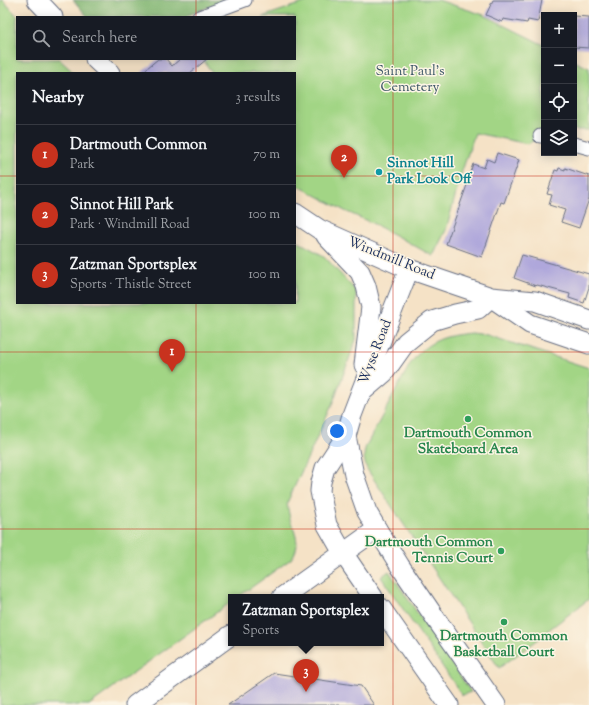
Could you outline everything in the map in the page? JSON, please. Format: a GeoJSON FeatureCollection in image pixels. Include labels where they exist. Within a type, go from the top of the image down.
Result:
{"type":"FeatureCollection","features":[{"type":"Feature","properties":{"kind":"main road"},"geometry":{"type":"LineString","coordinates":[[37,0],[52,16]]}},
{"type":"Feature","properties":{"kind":"main road"},"geometry":{"type":"LineString","coordinates":[[96,60],[109,72]]}},
{"type":"Feature","properties":{"kind":"main road","name":"Windmill Road"},"geometry":{"type":"LineString","coordinates":[[296,214],[319,229],[410,269],[491,297],[535,301],[589,320]]}},
{"type":"Feature","properties":{"kind":"main road"},"geometry":{"type":"LineString","coordinates":[[319,229],[360,272],[366,286],[371,308],[360,394]]}},
{"type":"Feature","properties":{"kind":"main road","name":"Wyse Road"},"geometry":{"type":"LineString","coordinates":[[371,594],[343,553],[327,525],[320,491],[321,482],[325,468],[346,436],[360,394],[410,269]]}},
{"type":"Feature","properties":{"kind":"main road"},"geometry":{"type":"LineString","coordinates":[[360,394],[384,373],[406,342],[432,321],[478,309],[491,297]]}},
{"type":"Feature","properties":{"kind":"main road","name":"Windmill Road"},"geometry":{"type":"LineString","coordinates":[[491,297],[530,324],[589,344]]}},
{"type":"Feature","properties":{"kind":"main road","name":"Wyse Road"},"geometry":{"type":"LineString","coordinates":[[346,436],[354,475],[368,512],[377,529],[400,566],[496,705]]}},
{"type":"Feature","properties":{"kind":"main road"},"geometry":{"type":"LineString","coordinates":[[286,594],[377,529]]}},
{"type":"Feature","properties":{"kind":"main road"},"geometry":{"type":"LineString","coordinates":[[384,612],[449,705]]}},
{"type":"Feature","properties":{"kind":"main road"},"geometry":{"type":"LineString","coordinates":[[135,705],[228,637]]}},
{"type":"Feature","properties":{"kind":"street"},"geometry":{"type":"LineString","coordinates":[[202,16],[245,0]]}},
{"type":"Feature","properties":{"kind":"street"},"geometry":{"type":"LineString","coordinates":[[577,145],[589,148]]}},
{"type":"Feature","properties":{"kind":"green space"},"geometry":{"type":"Polygon","coordinates":[[[0,0],[3,0],[17,16],[16,60],[60,60],[73,72],[16,72],[16,304],[296,304],[296,241],[324,256],[356,291],[356,340],[332,405],[287,503],[297,544],[291,559],[242,594],[228,594],[228,604],[89,705],[0,705],[0,0]]]}},
{"type":"Feature","properties":{"kind":"green space"},"geometry":{"type":"Polygon","coordinates":[[[73,0],[226,0],[186,16],[87,16],[73,0]]]}},
{"type":"Feature","properties":{"kind":"green space","name":"Saint Paul's Cemetery"},"geometry":{"type":"Polygon","coordinates":[[[312,0],[438,0],[484,15],[541,44],[541,136],[528,144],[475,133],[462,171],[446,230],[433,256],[296,185],[296,72],[211,72],[204,60],[296,60],[296,16],[265,16],[312,0]]]}},
{"type":"Feature","properties":{"kind":"green space"},"geometry":{"type":"Polygon","coordinates":[[[577,62],[589,68],[589,130],[577,130],[577,62]]]}},
{"type":"Feature","properties":{"kind":"green space"},"geometry":{"type":"Polygon","coordinates":[[[472,333],[487,335],[589,368],[589,599],[542,635],[543,636],[499,668],[367,469],[364,458],[366,446],[409,366],[421,351],[436,341],[444,338],[472,333]]]}},
{"type":"Feature","properties":{"kind":"green space"},"geometry":{"type":"Polygon","coordinates":[[[389,571],[471,692],[462,695],[381,577],[389,571]]]}},
{"type":"Feature","properties":{"kind":"building"},"geometry":{"type":"Polygon","coordinates":[[[493,0],[542,0],[538,22],[528,20],[527,23],[503,19],[502,22],[486,15],[493,0]]]}},
{"type":"Feature","properties":{"kind":"building"},"geometry":{"type":"Polygon","coordinates":[[[577,16],[589,17],[589,48],[577,47],[577,16]]]}},
{"type":"Feature","properties":{"kind":"building"},"geometry":{"type":"Polygon","coordinates":[[[157,60],[167,60],[172,66],[179,60],[206,60],[191,72],[142,72],[157,60]]]}},
{"type":"Feature","properties":{"kind":"building"},"geometry":{"type":"Polygon","coordinates":[[[497,153],[519,160],[504,203],[501,202],[482,257],[446,244],[473,164],[484,168],[487,159],[494,162],[497,153]]]}},
{"type":"Feature","properties":{"kind":"building"},"geometry":{"type":"Polygon","coordinates":[[[559,168],[565,170],[565,168],[589,176],[589,199],[579,228],[561,222],[565,210],[549,205],[552,195],[547,194],[555,170],[558,171],[559,168]]]}},
{"type":"Feature","properties":{"kind":"building"},"geometry":{"type":"Polygon","coordinates":[[[522,255],[589,274],[589,287],[584,303],[569,298],[570,294],[537,285],[536,286],[514,278],[522,255]]]}},
{"type":"Feature","properties":{"kind":"building"},"geometry":{"type":"Polygon","coordinates":[[[274,673],[361,686],[374,705],[228,705],[274,673]]]}},
{"type":"Feature","properties":{"kind":"place","name":"Sinnot Hill Park Look Off"},"geometry":{"type":"Point","coordinates":[379,172]}},
{"type":"Feature","properties":{"kind":"place","name":"Sinnot Hill Park"},"geometry":{"type":"Point","coordinates":[344,178]}},
{"type":"Feature","properties":{"kind":"place","name":"Dartmouth Common"},"geometry":{"type":"Point","coordinates":[172,372]}},
{"type":"Feature","properties":{"kind":"place","name":"Dartmouth Common Skateboard Area"},"geometry":{"type":"Point","coordinates":[468,419]}},
{"type":"Feature","properties":{"kind":"place","name":"Dartmouth Common Tennis Court"},"geometry":{"type":"Point","coordinates":[501,551]}},
{"type":"Feature","properties":{"kind":"place","name":"Dartmouth Common Basketball Court"},"geometry":{"type":"Point","coordinates":[504,622]}},
{"type":"Feature","properties":{"kind":"place","name":"Zatzman Sportsplex"},"geometry":{"type":"Point","coordinates":[306,692]}}]}
